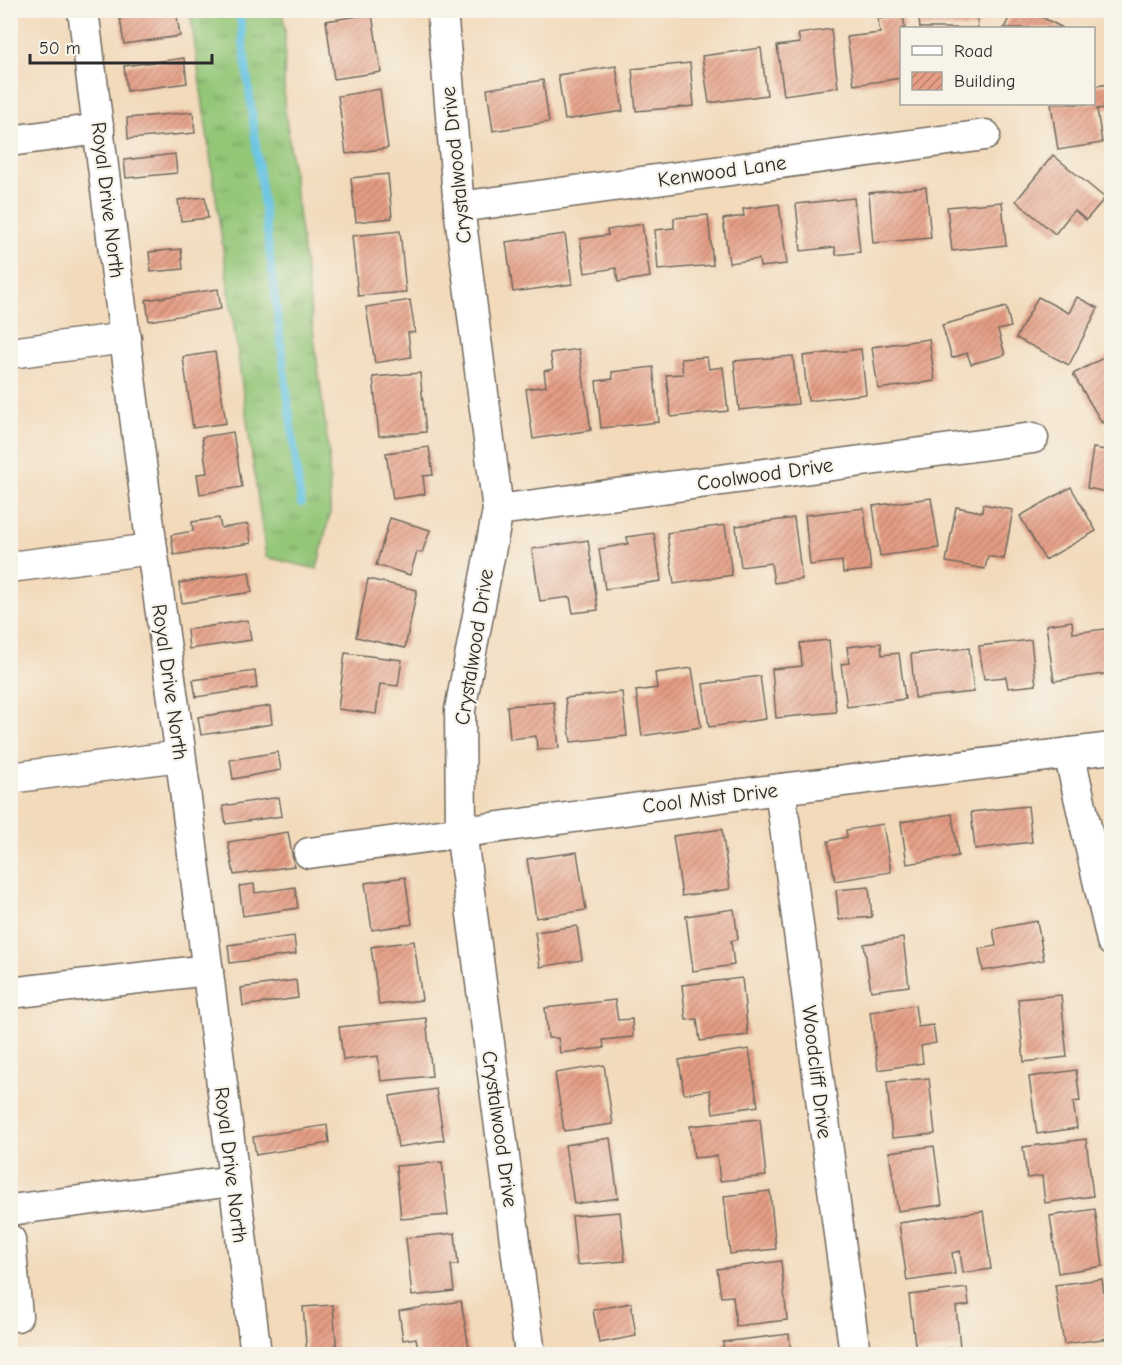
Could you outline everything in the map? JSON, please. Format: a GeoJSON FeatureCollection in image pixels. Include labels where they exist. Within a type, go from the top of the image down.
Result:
{"type":"FeatureCollection","features":[{"type":"Feature","properties":{"kind":"street","name":"Royal Drive North"},"geometry":{"type":"LineString","coordinates":[[83,10],[256,1354]]}},
{"type":"Feature","properties":{"kind":"street","name":"Crystalwood Drive"},"geometry":{"type":"LineString","coordinates":[[442,10],[459,207],[498,510],[460,710],[461,831],[530,1354]]}},
{"type":"Feature","properties":{"kind":"street"},"geometry":{"type":"LineString","coordinates":[[10,141],[99,129]]}},
{"type":"Feature","properties":{"kind":"street","name":"Kenwood Lane"},"geometry":{"type":"LineString","coordinates":[[459,207],[985,135]]}},
{"type":"Feature","properties":{"kind":"street"},"geometry":{"type":"LineString","coordinates":[[10,353],[126,338]]}},
{"type":"Feature","properties":{"kind":"street","name":"Coolwood Drive"},"geometry":{"type":"LineString","coordinates":[[498,510],[1033,438]]}},
{"type":"Feature","properties":{"kind":"street"},"geometry":{"type":"LineString","coordinates":[[10,567],[152,549]]}},
{"type":"Feature","properties":{"kind":"street","name":"Cool Mist Drive"},"geometry":{"type":"LineString","coordinates":[[309,853],[780,789],[1112,748]]}},
{"type":"Feature","properties":{"kind":"street"},"geometry":{"type":"LineString","coordinates":[[1069,753],[1112,941]]}},
{"type":"Feature","properties":{"kind":"street"},"geometry":{"type":"LineString","coordinates":[[10,778],[180,756]]}},
{"type":"Feature","properties":{"kind":"street","name":"Woodcliff Drive"},"geometry":{"type":"LineString","coordinates":[[780,789],[855,1354]]}},
{"type":"Feature","properties":{"kind":"street"},"geometry":{"type":"LineString","coordinates":[[10,993],[208,970]]}},
{"type":"Feature","properties":{"kind":"street"},"geometry":{"type":"LineString","coordinates":[[10,1210],[233,1180]]}},
{"type":"Feature","properties":{"kind":"street"},"geometry":{"type":"LineString","coordinates":[[10,1240],[17,1316]]}},
{"type":"Feature","properties":{"kind":"green space"},"geometry":{"type":"Polygon","coordinates":[[[190,11],[282,11],[285,28],[284,100],[329,455],[330,513],[317,569],[266,557],[190,11]]]}},
{"type":"Feature","properties":{"kind":"building"},"geometry":{"type":"Polygon","coordinates":[[[176,10],[180,36],[124,44],[119,11],[176,10]]]}},
{"type":"Feature","properties":{"kind":"building"},"geometry":{"type":"Polygon","coordinates":[[[918,10],[976,10],[978,27],[920,27],[918,10]]]}},
{"type":"Feature","properties":{"kind":"building"},"geometry":{"type":"Polygon","coordinates":[[[1013,10],[1028,10],[1061,27],[1004,27],[1013,10]]]}},
{"type":"Feature","properties":{"kind":"building"},"geometry":{"type":"Polygon","coordinates":[[[372,14],[381,72],[334,79],[326,21],[372,14]]]}},
{"type":"Feature","properties":{"kind":"building"},"geometry":{"type":"Polygon","coordinates":[[[903,16],[905,27],[900,27],[900,78],[854,85],[847,37],[880,33],[878,19],[903,16]]]}},
{"type":"Feature","properties":{"kind":"building"},"geometry":{"type":"Polygon","coordinates":[[[831,29],[838,87],[784,95],[777,46],[800,43],[798,34],[831,29]]]}},
{"type":"Feature","properties":{"kind":"building"},"geometry":{"type":"Polygon","coordinates":[[[761,48],[767,95],[709,103],[702,56],[761,48]]]}},
{"type":"Feature","properties":{"kind":"building"},"geometry":{"type":"Polygon","coordinates":[[[184,58],[187,83],[127,91],[124,66],[184,58]]]}},
{"type":"Feature","properties":{"kind":"building"},"geometry":{"type":"Polygon","coordinates":[[[690,63],[694,106],[636,111],[632,69],[690,63]]]}},
{"type":"Feature","properties":{"kind":"building"},"geometry":{"type":"Polygon","coordinates":[[[616,66],[623,111],[565,120],[558,75],[616,66]]]}},
{"type":"Feature","properties":{"kind":"building"},"geometry":{"type":"Polygon","coordinates":[[[543,80],[549,122],[493,131],[487,89],[543,80]]]}},
{"type":"Feature","properties":{"kind":"building"},"geometry":{"type":"Polygon","coordinates":[[[1112,84],[1112,107],[1097,109],[1102,143],[1058,150],[1051,105],[1095,105],[1095,86],[1112,84]]]}},
{"type":"Feature","properties":{"kind":"building"},"geometry":{"type":"Polygon","coordinates":[[[380,89],[388,148],[346,154],[338,96],[380,89]]]}},
{"type":"Feature","properties":{"kind":"building"},"geometry":{"type":"Polygon","coordinates":[[[193,112],[195,133],[128,139],[127,118],[193,112]]]}},
{"type":"Feature","properties":{"kind":"building"},"geometry":{"type":"Polygon","coordinates":[[[175,154],[177,173],[126,178],[124,160],[175,154]]]}},
{"type":"Feature","properties":{"kind":"building"},"geometry":{"type":"Polygon","coordinates":[[[1053,155],[1105,198],[1086,220],[1074,210],[1055,234],[1016,201],[1053,155]]]}},
{"type":"Feature","properties":{"kind":"building"},"geometry":{"type":"Polygon","coordinates":[[[388,174],[392,218],[356,222],[351,178],[388,174]]]}},
{"type":"Feature","properties":{"kind":"building"},"geometry":{"type":"Polygon","coordinates":[[[926,187],[931,238],[873,243],[869,193],[926,187]]]}},
{"type":"Feature","properties":{"kind":"building"},"geometry":{"type":"Polygon","coordinates":[[[205,197],[208,218],[181,221],[178,200],[205,197]]]}},
{"type":"Feature","properties":{"kind":"building"},"geometry":{"type":"Polygon","coordinates":[[[854,198],[860,252],[836,255],[835,247],[801,251],[796,204],[854,198]]]}},
{"type":"Feature","properties":{"kind":"building"},"geometry":{"type":"Polygon","coordinates":[[[1002,202],[1006,245],[952,251],[947,207],[1002,202]]]}},
{"type":"Feature","properties":{"kind":"building"},"geometry":{"type":"Polygon","coordinates":[[[779,204],[787,264],[760,267],[759,259],[729,263],[723,219],[744,216],[743,209],[779,204]]]}},
{"type":"Feature","properties":{"kind":"building"},"geometry":{"type":"Polygon","coordinates":[[[708,215],[713,265],[658,270],[655,230],[674,228],[674,218],[708,215]]]}},
{"type":"Feature","properties":{"kind":"building"},"geometry":{"type":"Polygon","coordinates":[[[642,224],[650,277],[618,282],[616,268],[585,273],[580,239],[608,235],[607,230],[642,224]]]}},
{"type":"Feature","properties":{"kind":"building"},"geometry":{"type":"Polygon","coordinates":[[[400,231],[406,292],[358,296],[352,236],[400,231]]]}},
{"type":"Feature","properties":{"kind":"building"},"geometry":{"type":"Polygon","coordinates":[[[565,234],[572,284],[513,292],[506,242],[565,234]]]}},
{"type":"Feature","properties":{"kind":"building"},"geometry":{"type":"Polygon","coordinates":[[[181,249],[183,269],[151,272],[149,252],[181,249]]]}},
{"type":"Feature","properties":{"kind":"building"},"geometry":{"type":"Polygon","coordinates":[[[218,289],[221,309],[149,321],[146,300],[218,289]]]}},
{"type":"Feature","properties":{"kind":"building"},"geometry":{"type":"Polygon","coordinates":[[[1038,297],[1069,313],[1077,297],[1098,308],[1069,365],[1016,338],[1038,297]]]}},
{"type":"Feature","properties":{"kind":"building"},"geometry":{"type":"Polygon","coordinates":[[[410,300],[415,332],[408,333],[411,357],[375,363],[366,307],[410,300]]]}},
{"type":"Feature","properties":{"kind":"building"},"geometry":{"type":"Polygon","coordinates":[[[1006,307],[1011,327],[998,330],[1005,355],[971,364],[967,353],[952,358],[942,325],[1006,307]]]}},
{"type":"Feature","properties":{"kind":"building"},"geometry":{"type":"Polygon","coordinates":[[[929,339],[935,381],[878,389],[872,347],[929,339]]]}},
{"type":"Feature","properties":{"kind":"building"},"geometry":{"type":"Polygon","coordinates":[[[579,349],[591,430],[533,439],[526,389],[546,386],[544,371],[553,369],[550,353],[579,349]]]}},
{"type":"Feature","properties":{"kind":"building"},"geometry":{"type":"Polygon","coordinates":[[[861,349],[866,394],[808,401],[803,356],[861,349]]]}},
{"type":"Feature","properties":{"kind":"building"},"geometry":{"type":"Polygon","coordinates":[[[215,352],[226,423],[193,428],[183,357],[215,352]]]}},
{"type":"Feature","properties":{"kind":"building"},"geometry":{"type":"Polygon","coordinates":[[[1112,353],[1112,417],[1102,423],[1073,374],[1112,353]]]}},
{"type":"Feature","properties":{"kind":"building"},"geometry":{"type":"Polygon","coordinates":[[[793,356],[798,404],[739,410],[734,361],[793,356]]]}},
{"type":"Feature","properties":{"kind":"building"},"geometry":{"type":"Polygon","coordinates":[[[707,357],[709,369],[723,367],[728,411],[671,417],[666,375],[683,374],[681,359],[707,357]]]}},
{"type":"Feature","properties":{"kind":"building"},"geometry":{"type":"Polygon","coordinates":[[[653,367],[659,422],[601,428],[596,381],[613,379],[612,372],[653,367]]]}},
{"type":"Feature","properties":{"kind":"building"},"geometry":{"type":"Polygon","coordinates":[[[420,373],[426,432],[379,436],[373,377],[420,373]]]}},
{"type":"Feature","properties":{"kind":"building"},"geometry":{"type":"Polygon","coordinates":[[[233,432],[242,487],[200,494],[197,474],[207,473],[202,437],[233,432]]]}},
{"type":"Feature","properties":{"kind":"building"},"geometry":{"type":"Polygon","coordinates":[[[429,447],[433,475],[423,476],[425,494],[393,499],[386,453],[429,447]]]}},
{"type":"Feature","properties":{"kind":"building"},"geometry":{"type":"Polygon","coordinates":[[[1093,448],[1112,451],[1112,493],[1087,488],[1093,448]]]}},
{"type":"Feature","properties":{"kind":"building"},"geometry":{"type":"Polygon","coordinates":[[[1071,487],[1096,531],[1045,560],[1020,516],[1071,487]]]}},
{"type":"Feature","properties":{"kind":"building"},"geometry":{"type":"Polygon","coordinates":[[[931,498],[939,548],[880,556],[873,506],[931,498]]]}},
{"type":"Feature","properties":{"kind":"building"},"geometry":{"type":"Polygon","coordinates":[[[983,504],[1013,510],[1004,559],[988,556],[985,569],[946,562],[956,507],[982,512],[983,504]]]}},
{"type":"Feature","properties":{"kind":"building"},"geometry":{"type":"Polygon","coordinates":[[[864,508],[871,570],[843,573],[842,561],[810,565],[805,515],[864,508]]]}},
{"type":"Feature","properties":{"kind":"building"},"geometry":{"type":"Polygon","coordinates":[[[219,518],[221,528],[248,524],[251,543],[174,555],[171,535],[193,531],[192,522],[219,518]]]}},
{"type":"Feature","properties":{"kind":"building"},"geometry":{"type":"Polygon","coordinates":[[[390,518],[430,530],[422,553],[417,552],[410,575],[376,565],[390,518]]]}},
{"type":"Feature","properties":{"kind":"building"},"geometry":{"type":"Polygon","coordinates":[[[794,518],[802,579],[774,583],[771,563],[741,567],[736,526],[794,518]]]}},
{"type":"Feature","properties":{"kind":"building"},"geometry":{"type":"Polygon","coordinates":[[[725,525],[732,575],[674,584],[667,533],[725,525]]]}},
{"type":"Feature","properties":{"kind":"building"},"geometry":{"type":"Polygon","coordinates":[[[654,533],[661,581],[605,589],[599,549],[628,544],[627,537],[654,533]]]}},
{"type":"Feature","properties":{"kind":"building"},"geometry":{"type":"Polygon","coordinates":[[[588,540],[598,610],[573,613],[570,597],[540,601],[532,549],[588,540]]]}},
{"type":"Feature","properties":{"kind":"building"},"geometry":{"type":"Polygon","coordinates":[[[249,572],[252,592],[182,603],[179,583],[249,572]]]}},
{"type":"Feature","properties":{"kind":"building"},"geometry":{"type":"Polygon","coordinates":[[[368,579],[417,590],[405,648],[356,637],[368,579]]]}},
{"type":"Feature","properties":{"kind":"building"},"geometry":{"type":"Polygon","coordinates":[[[248,620],[251,640],[189,649],[187,630],[248,620]]]}},
{"type":"Feature","properties":{"kind":"building"},"geometry":{"type":"Polygon","coordinates":[[[1072,621],[1073,633],[1105,629],[1111,673],[1054,681],[1046,625],[1072,621]]]}},
{"type":"Feature","properties":{"kind":"building"},"geometry":{"type":"Polygon","coordinates":[[[829,640],[836,712],[776,718],[772,669],[802,666],[800,643],[829,640]]]}},
{"type":"Feature","properties":{"kind":"building"},"geometry":{"type":"Polygon","coordinates":[[[1031,640],[1036,685],[1008,688],[1006,677],[984,679],[979,646],[1031,640]]]}},
{"type":"Feature","properties":{"kind":"building"},"geometry":{"type":"Polygon","coordinates":[[[881,643],[882,655],[899,653],[905,699],[847,707],[841,664],[849,663],[847,647],[881,643]]]}},
{"type":"Feature","properties":{"kind":"building"},"geometry":{"type":"Polygon","coordinates":[[[969,648],[974,692],[915,698],[911,654],[969,648]]]}},
{"type":"Feature","properties":{"kind":"building"},"geometry":{"type":"Polygon","coordinates":[[[345,653],[402,660],[398,686],[380,684],[376,714],[338,709],[345,653]]]}},
{"type":"Feature","properties":{"kind":"building"},"geometry":{"type":"Polygon","coordinates":[[[692,668],[701,727],[642,736],[636,691],[657,688],[655,673],[692,668]]]}},
{"type":"Feature","properties":{"kind":"building"},"geometry":{"type":"Polygon","coordinates":[[[255,671],[257,688],[196,697],[193,680],[255,671]]]}},
{"type":"Feature","properties":{"kind":"building"},"geometry":{"type":"Polygon","coordinates":[[[760,676],[766,719],[709,727],[703,684],[760,676]]]}},
{"type":"Feature","properties":{"kind":"building"},"geometry":{"type":"Polygon","coordinates":[[[622,692],[627,736],[571,742],[565,698],[622,692]]]}},
{"type":"Feature","properties":{"kind":"building"},"geometry":{"type":"Polygon","coordinates":[[[554,702],[559,748],[537,750],[536,736],[510,739],[507,706],[554,702]]]}},
{"type":"Feature","properties":{"kind":"building"},"geometry":{"type":"Polygon","coordinates":[[[270,706],[272,724],[201,735],[198,717],[270,706]]]}},
{"type":"Feature","properties":{"kind":"building"},"geometry":{"type":"Polygon","coordinates":[[[278,752],[281,770],[233,779],[230,760],[278,752]]]}},
{"type":"Feature","properties":{"kind":"building"},"geometry":{"type":"Polygon","coordinates":[[[279,797],[282,816],[226,824],[223,806],[279,797]]]}},
{"type":"Feature","properties":{"kind":"building"},"geometry":{"type":"Polygon","coordinates":[[[1028,806],[1032,842],[975,849],[971,812],[1028,806]]]}},
{"type":"Feature","properties":{"kind":"building"},"geometry":{"type":"Polygon","coordinates":[[[952,814],[958,856],[907,864],[901,822],[952,814]]]}},
{"type":"Feature","properties":{"kind":"building"},"geometry":{"type":"Polygon","coordinates":[[[883,824],[891,872],[835,881],[828,841],[847,837],[846,830],[883,824]]]}},
{"type":"Feature","properties":{"kind":"building"},"geometry":{"type":"Polygon","coordinates":[[[722,829],[730,889],[682,896],[673,836],[722,829]]]}},
{"type":"Feature","properties":{"kind":"building"},"geometry":{"type":"Polygon","coordinates":[[[288,832],[294,866],[234,875],[228,842],[288,832]]]}},
{"type":"Feature","properties":{"kind":"building"},"geometry":{"type":"Polygon","coordinates":[[[577,852],[586,910],[536,918],[527,859],[577,852]]]}},
{"type":"Feature","properties":{"kind":"building"},"geometry":{"type":"Polygon","coordinates":[[[405,877],[412,924],[372,930],[365,883],[405,877]]]}},
{"type":"Feature","properties":{"kind":"building"},"geometry":{"type":"Polygon","coordinates":[[[254,884],[255,893],[295,887],[298,908],[243,916],[239,886],[254,884]]]}},
{"type":"Feature","properties":{"kind":"building"},"geometry":{"type":"Polygon","coordinates":[[[869,887],[872,917],[839,920],[836,890],[869,887]]]}},
{"type":"Feature","properties":{"kind":"building"},"geometry":{"type":"Polygon","coordinates":[[[734,909],[738,939],[731,941],[734,965],[693,971],[686,916],[734,909]]]}},
{"type":"Feature","properties":{"kind":"building"},"geometry":{"type":"Polygon","coordinates":[[[1037,921],[1044,960],[983,971],[979,949],[996,946],[993,929],[1037,921]]]}},
{"type":"Feature","properties":{"kind":"building"},"geometry":{"type":"Polygon","coordinates":[[[577,926],[582,960],[540,967],[535,932],[577,926]]]}},
{"type":"Feature","properties":{"kind":"building"},"geometry":{"type":"Polygon","coordinates":[[[294,936],[296,954],[230,963],[228,945],[294,936]]]}},
{"type":"Feature","properties":{"kind":"building"},"geometry":{"type":"Polygon","coordinates":[[[903,938],[909,986],[871,991],[864,944],[903,938]]]}},
{"type":"Feature","properties":{"kind":"building"},"geometry":{"type":"Polygon","coordinates":[[[414,941],[422,1000],[379,1005],[371,947],[414,941]]]}},
{"type":"Feature","properties":{"kind":"building"},"geometry":{"type":"Polygon","coordinates":[[[742,978],[748,1035],[700,1041],[697,1019],[686,1020],[682,985],[742,978]]]}},
{"type":"Feature","properties":{"kind":"building"},"geometry":{"type":"Polygon","coordinates":[[[296,980],[298,998],[243,1006],[241,988],[296,980]]]}},
{"type":"Feature","properties":{"kind":"building"},"geometry":{"type":"Polygon","coordinates":[[[1061,995],[1067,1057],[1024,1062],[1018,999],[1061,995]]]}},
{"type":"Feature","properties":{"kind":"building"},"geometry":{"type":"Polygon","coordinates":[[[615,1000],[618,1020],[632,1019],[633,1037],[603,1040],[604,1048],[560,1053],[558,1038],[548,1038],[545,1008],[615,1000]]]}},
{"type":"Feature","properties":{"kind":"building"},"geometry":{"type":"Polygon","coordinates":[[[915,1005],[918,1027],[933,1025],[936,1043],[921,1046],[923,1063],[878,1070],[870,1012],[915,1005]]]}},
{"type":"Feature","properties":{"kind":"building"},"geometry":{"type":"Polygon","coordinates":[[[426,1018],[432,1076],[381,1081],[378,1056],[343,1060],[339,1027],[426,1018]]]}},
{"type":"Feature","properties":{"kind":"building"},"geometry":{"type":"Polygon","coordinates":[[[749,1049],[758,1106],[713,1113],[710,1090],[684,1094],[679,1060],[749,1049]]]}},
{"type":"Feature","properties":{"kind":"building"},"geometry":{"type":"Polygon","coordinates":[[[604,1065],[613,1124],[564,1131],[555,1073],[604,1065]]]}},
{"type":"Feature","properties":{"kind":"building"},"geometry":{"type":"Polygon","coordinates":[[[1076,1070],[1080,1101],[1073,1102],[1077,1128],[1037,1134],[1029,1077],[1076,1070]]]}},
{"type":"Feature","properties":{"kind":"building"},"geometry":{"type":"Polygon","coordinates":[[[929,1078],[935,1134],[892,1138],[887,1082],[929,1078]]]}},
{"type":"Feature","properties":{"kind":"building"},"geometry":{"type":"Polygon","coordinates":[[[436,1089],[444,1140],[398,1147],[390,1096],[436,1089]]]}},
{"type":"Feature","properties":{"kind":"building"},"geometry":{"type":"Polygon","coordinates":[[[760,1119],[766,1176],[720,1181],[717,1156],[694,1158],[690,1126],[760,1119]]]}},
{"type":"Feature","properties":{"kind":"building"},"geometry":{"type":"Polygon","coordinates":[[[327,1125],[329,1143],[256,1155],[253,1137],[327,1125]]]}},
{"type":"Feature","properties":{"kind":"building"},"geometry":{"type":"Polygon","coordinates":[[[610,1138],[618,1198],[574,1204],[565,1145],[610,1138]]]}},
{"type":"Feature","properties":{"kind":"building"},"geometry":{"type":"Polygon","coordinates":[[[1086,1139],[1093,1196],[1045,1203],[1042,1176],[1027,1178],[1023,1147],[1086,1139]]]}},
{"type":"Feature","properties":{"kind":"building"},"geometry":{"type":"Polygon","coordinates":[[[934,1146],[942,1205],[898,1211],[889,1152],[934,1146]]]}},
{"type":"Feature","properties":{"kind":"building"},"geometry":{"type":"Polygon","coordinates":[[[442,1162],[448,1215],[401,1219],[396,1166],[442,1162]]]}},
{"type":"Feature","properties":{"kind":"building"},"geometry":{"type":"Polygon","coordinates":[[[770,1191],[776,1249],[730,1254],[724,1196],[770,1191]]]}},
{"type":"Feature","properties":{"kind":"building"},"geometry":{"type":"Polygon","coordinates":[[[1095,1209],[1103,1266],[1058,1273],[1050,1216],[1095,1209]]]}},
{"type":"Feature","properties":{"kind":"building"},"geometry":{"type":"Polygon","coordinates":[[[983,1211],[991,1269],[963,1273],[960,1251],[952,1253],[955,1274],[907,1281],[899,1223],[983,1211]]]}},
{"type":"Feature","properties":{"kind":"building"},"geometry":{"type":"Polygon","coordinates":[[[620,1212],[625,1261],[577,1265],[572,1216],[620,1212]]]}},
{"type":"Feature","properties":{"kind":"building"},"geometry":{"type":"Polygon","coordinates":[[[455,1233],[458,1265],[451,1265],[454,1291],[412,1296],[406,1238],[455,1233]]]}},
{"type":"Feature","properties":{"kind":"building"},"geometry":{"type":"Polygon","coordinates":[[[781,1261],[787,1320],[736,1326],[733,1296],[721,1297],[717,1269],[781,1261]]]}},
{"type":"Feature","properties":{"kind":"building"},"geometry":{"type":"Polygon","coordinates":[[[1102,1279],[1110,1338],[1064,1344],[1055,1285],[1102,1279]]]}},
{"type":"Feature","properties":{"kind":"building"},"geometry":{"type":"Polygon","coordinates":[[[967,1288],[969,1305],[956,1307],[960,1347],[916,1352],[909,1295],[967,1288]]]}},
{"type":"Feature","properties":{"kind":"building"},"geometry":{"type":"Polygon","coordinates":[[[461,1301],[470,1354],[419,1354],[416,1338],[403,1340],[399,1311],[461,1301]]]}},
{"type":"Feature","properties":{"kind":"building"},"geometry":{"type":"Polygon","coordinates":[[[631,1303],[636,1336],[599,1343],[593,1310],[631,1303]]]}},
{"type":"Feature","properties":{"kind":"building"},"geometry":{"type":"Polygon","coordinates":[[[333,1305],[337,1354],[307,1354],[303,1307],[333,1305]]]}},
{"type":"Feature","properties":{"kind":"building"},"geometry":{"type":"Polygon","coordinates":[[[789,1334],[791,1354],[724,1354],[723,1342],[789,1334]]]}},
{"type":"Feature","properties":{"kind":"waterway"},"geometry":{"type":"LineString","coordinates":[[239,10],[301,503]]}}]}
